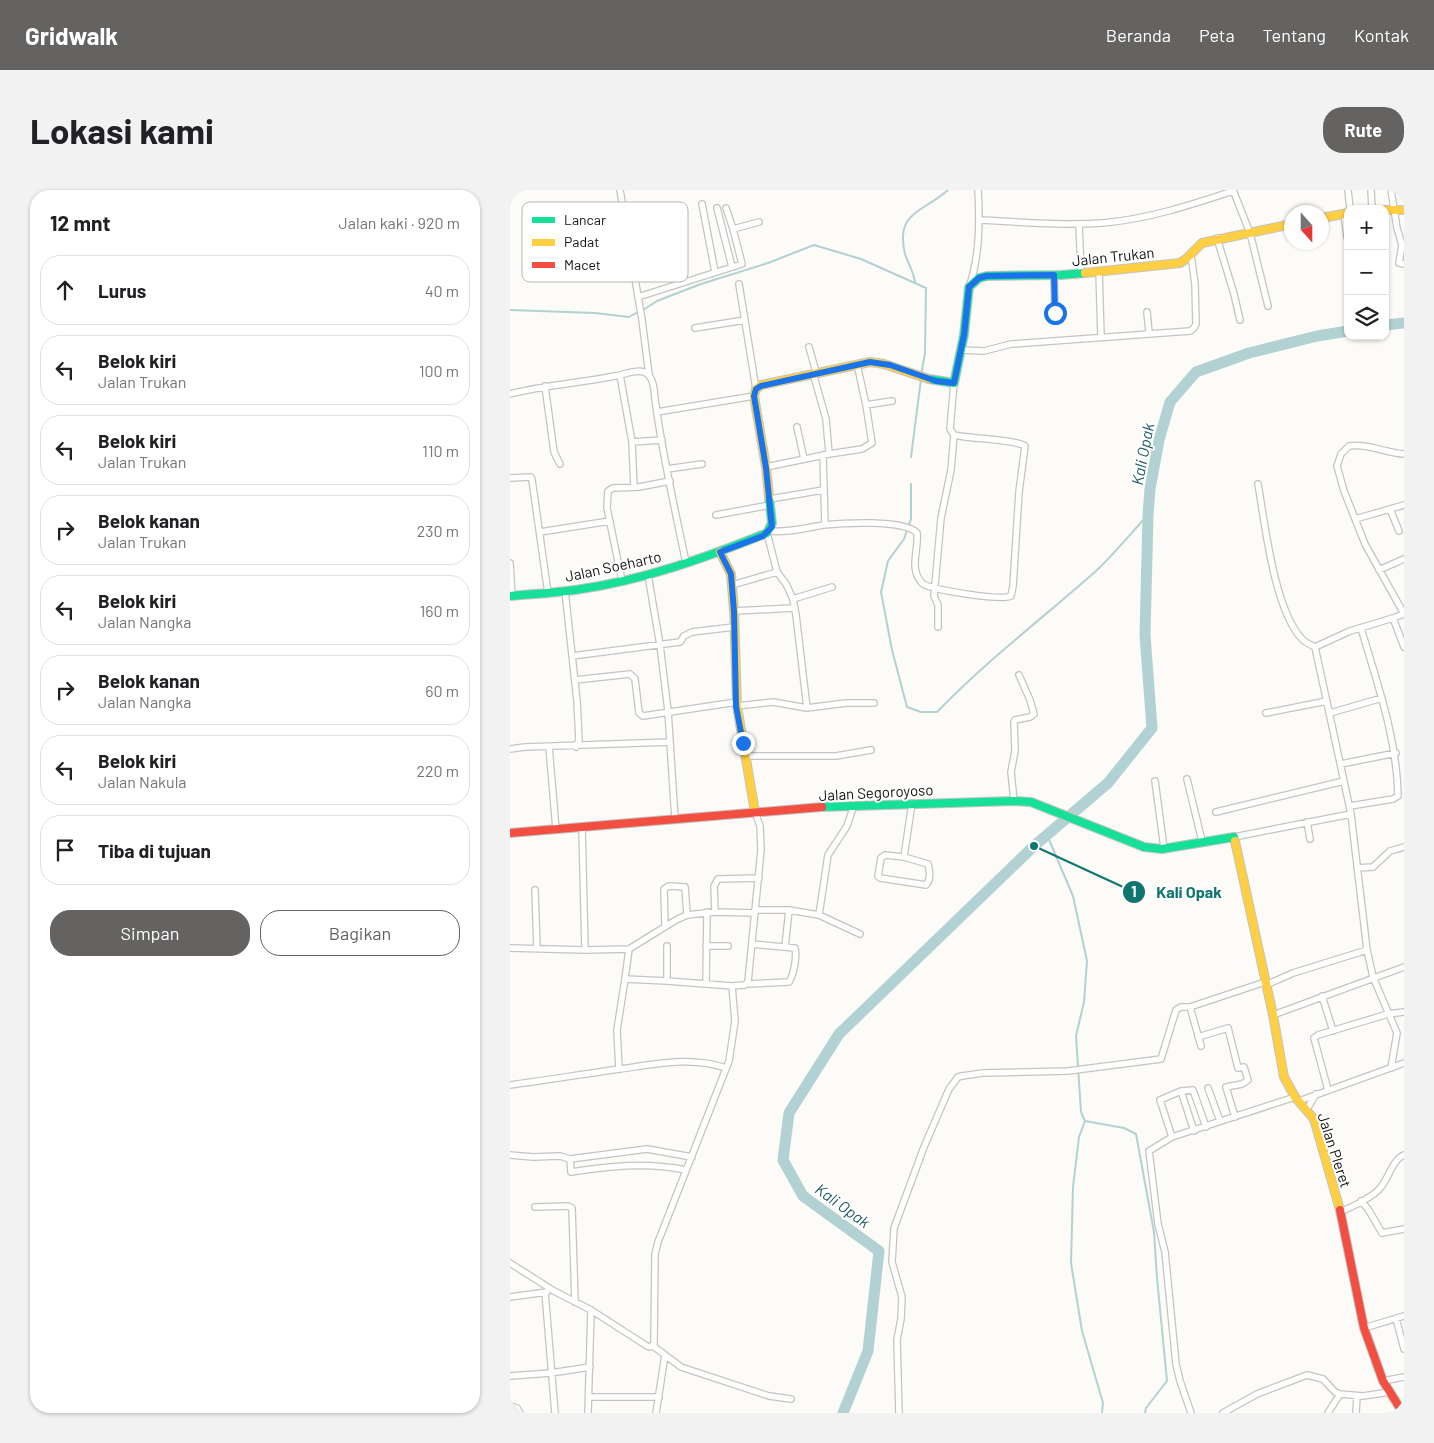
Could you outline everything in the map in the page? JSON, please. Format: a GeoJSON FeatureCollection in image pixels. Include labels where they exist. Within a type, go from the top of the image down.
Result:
{"type":"FeatureCollection","features":[{"type":"Feature","properties":{"kind":"street"},"geometry":{"type":"LineString","coordinates":[[938,626],[938,606],[934,598],[941,518],[951,470],[954,435],[950,429],[954,383],[964,335],[969,287],[974,274],[980,220],[978,190]]}},
{"type":"Feature","properties":{"kind":"street"},"geometry":{"type":"LineString","coordinates":[[1347,205],[1348,190]]}},
{"type":"Feature","properties":{"kind":"street"},"geometry":{"type":"LineString","coordinates":[[1371,190],[1372,205]]}},
{"type":"Feature","properties":{"kind":"street"},"geometry":{"type":"LineString","coordinates":[[1391,190],[1402,245],[1399,263],[1404,264]]}},
{"type":"Feature","properties":{"kind":"street"},"geometry":{"type":"LineString","coordinates":[[980,220],[1079,224],[1104,223],[1174,211],[1233,191],[1250,233],[1268,306]]}},
{"type":"Feature","properties":{"kind":"street"},"geometry":{"type":"LineString","coordinates":[[702,204],[716,272]]}},
{"type":"Feature","properties":{"kind":"street"},"geometry":{"type":"LineString","coordinates":[[717,208],[732,267]]}},
{"type":"Feature","properties":{"kind":"street"},"geometry":{"type":"LineString","coordinates":[[688,282],[742,263],[726,208]]}},
{"type":"Feature","properties":{"kind":"street"},"geometry":{"type":"LineString","coordinates":[[1389,210],[1404,210]]}},
{"type":"Feature","properties":{"kind":"street"},"geometry":{"type":"LineString","coordinates":[[1329,216],[1344,213]]}},
{"type":"Feature","properties":{"kind":"street"},"geometry":{"type":"LineString","coordinates":[[733,229],[759,222]]}},
{"type":"Feature","properties":{"kind":"street"},"geometry":{"type":"LineString","coordinates":[[1079,224],[1080,273]]}},
{"type":"Feature","properties":{"kind":"street"},"geometry":{"type":"LineString","coordinates":[[960,350],[984,352],[1011,344],[1190,331],[1196,324],[1195,284],[1191,255],[1196,247],[1217,238],[1284,226]]}},
{"type":"Feature","properties":{"kind":"street"},"geometry":{"type":"LineString","coordinates":[[1217,238],[1240,320]]}},
{"type":"Feature","properties":{"kind":"street","name":"Jalan Trukan"},"geometry":{"type":"LineString","coordinates":[[969,287],[979,278],[986,276],[1080,273],[1183,262],[1191,255]]}},
{"type":"Feature","properties":{"kind":"street"},"geometry":{"type":"LineString","coordinates":[[1099,271],[1101,337]]}},
{"type":"Feature","properties":{"kind":"street"},"geometry":{"type":"LineString","coordinates":[[1054,275],[1055,313]]}},
{"type":"Feature","properties":{"kind":"street"},"geometry":{"type":"LineString","coordinates":[[636,282],[649,375],[654,388],[667,469],[686,563]]}},
{"type":"Feature","properties":{"kind":"street"},"geometry":{"type":"LineString","coordinates":[[639,299],[687,282]]}},
{"type":"Feature","properties":{"kind":"street"},"geometry":{"type":"LineString","coordinates":[[739,284],[770,502],[772,523],[768,532],[777,572],[786,584],[793,599],[807,708]]}},
{"type":"Feature","properties":{"kind":"street"},"geometry":{"type":"LineString","coordinates":[[1147,312],[1148,333]]}},
{"type":"Feature","properties":{"kind":"street"},"geometry":{"type":"LineString","coordinates":[[695,328],[745,320]]}},
{"type":"Feature","properties":{"kind":"street"},"geometry":{"type":"LineString","coordinates":[[809,348],[826,419],[826,455],[823,490],[825,525]]}},
{"type":"Feature","properties":{"kind":"street"},"geometry":{"type":"LineString","coordinates":[[657,412],[755,392],[761,386],[870,362],[906,370],[936,381],[954,383]]}},
{"type":"Feature","properties":{"kind":"street"},"geometry":{"type":"LineString","coordinates":[[766,468],[862,449],[872,443],[857,364]]}},
{"type":"Feature","properties":{"kind":"street"},"geometry":{"type":"LineString","coordinates":[[510,394],[545,386],[589,382],[632,372],[643,372],[649,375]]}},
{"type":"Feature","properties":{"kind":"street"},"geometry":{"type":"LineString","coordinates":[[620,376],[632,442],[634,487]]}},
{"type":"Feature","properties":{"kind":"street"},"geometry":{"type":"LineString","coordinates":[[545,386],[554,452],[560,464]]}},
{"type":"Feature","properties":{"kind":"street"},"geometry":{"type":"LineString","coordinates":[[866,405],[892,402]]}},
{"type":"Feature","properties":{"kind":"street"},"geometry":{"type":"LineString","coordinates":[[797,427],[804,459]]}},
{"type":"Feature","properties":{"kind":"street"},"geometry":{"type":"LineString","coordinates":[[768,532],[825,525],[880,523],[904,526],[915,530],[918,536],[915,574],[923,584],[935,588],[1002,598],[1011,596],[1019,492],[1025,446],[1012,442],[954,435]]}},
{"type":"Feature","properties":{"kind":"street"},"geometry":{"type":"LineString","coordinates":[[632,442],[662,440]]}},
{"type":"Feature","properties":{"kind":"street"},"geometry":{"type":"LineString","coordinates":[[1258,484],[1273,570],[1280,595],[1296,630],[1307,643],[1315,647],[1361,628],[1404,614],[1366,544],[1344,491],[1337,466],[1341,454],[1349,446],[1356,445],[1404,454]]}},
{"type":"Feature","properties":{"kind":"street"},"geometry":{"type":"LineString","coordinates":[[667,469],[702,464]]}},
{"type":"Feature","properties":{"kind":"street"},"geometry":{"type":"LineString","coordinates":[[510,478],[531,477],[548,593]]}},
{"type":"Feature","properties":{"kind":"street"},"geometry":{"type":"LineString","coordinates":[[622,580],[607,508],[608,491],[613,488],[670,482]]}},
{"type":"Feature","properties":{"kind":"street"},"geometry":{"type":"LineString","coordinates":[[716,515],[823,490]]}},
{"type":"Feature","properties":{"kind":"street"},"geometry":{"type":"LineString","coordinates":[[1356,519],[1404,505]]}},
{"type":"Feature","properties":{"kind":"street"},"geometry":{"type":"LineString","coordinates":[[1390,509],[1399,531]]}},
{"type":"Feature","properties":{"kind":"street"},"geometry":{"type":"LineString","coordinates":[[540,532],[610,521]]}},
{"type":"Feature","properties":{"kind":"street","name":"Jalan Soeharto"},"geometry":{"type":"LineString","coordinates":[[511,596],[565,591],[648,575],[720,552],[768,532]]}},
{"type":"Feature","properties":{"kind":"street"},"geometry":{"type":"LineString","coordinates":[[720,552],[731,574],[734,612],[736,704],[755,812],[761,834],[759,878],[747,984]]}},
{"type":"Feature","properties":{"kind":"street"},"geometry":{"type":"LineString","coordinates":[[1379,570],[1404,559]]}},
{"type":"Feature","properties":{"kind":"street"},"geometry":{"type":"LineString","coordinates":[[510,563],[511,596]]}},
{"type":"Feature","properties":{"kind":"street"},"geometry":{"type":"LineString","coordinates":[[732,585],[777,572]]}},
{"type":"Feature","properties":{"kind":"street"},"geometry":{"type":"LineString","coordinates":[[648,575],[660,645],[668,711],[675,819]]}},
{"type":"Feature","properties":{"kind":"street"},"geometry":{"type":"LineString","coordinates":[[793,599],[832,587]]}},
{"type":"Feature","properties":{"kind":"street"},"geometry":{"type":"LineString","coordinates":[[565,591],[579,740],[576,747]]}},
{"type":"Feature","properties":{"kind":"street"},"geometry":{"type":"LineString","coordinates":[[734,612],[794,608]]}},
{"type":"Feature","properties":{"kind":"street"},"geometry":{"type":"LineString","coordinates":[[1393,618],[1404,648]]}},
{"type":"Feature","properties":{"kind":"street"},"geometry":{"type":"LineString","coordinates":[[572,656],[680,642],[684,636],[692,632],[734,627]]}},
{"type":"Feature","properties":{"kind":"street"},"geometry":{"type":"LineString","coordinates":[[1350,806],[1396,798],[1398,796],[1401,776],[1382,698],[1361,628]]}},
{"type":"Feature","properties":{"kind":"street"},"geometry":{"type":"LineString","coordinates":[[1315,647],[1350,806],[1367,950],[1373,977],[1397,1033],[1391,1068]]}},
{"type":"Feature","properties":{"kind":"street"},"geometry":{"type":"LineString","coordinates":[[574,680],[630,674],[635,680],[640,715],[736,704],[773,702],[807,708],[874,703]]}},
{"type":"Feature","properties":{"kind":"street"},"geometry":{"type":"LineString","coordinates":[[1014,801],[1011,772],[1015,751],[1014,722],[1034,714],[1019,675]]}},
{"type":"Feature","properties":{"kind":"street"},"geometry":{"type":"LineString","coordinates":[[1330,713],[1382,698]]}},
{"type":"Feature","properties":{"kind":"street"},"geometry":{"type":"LineString","coordinates":[[1266,713],[1327,701]]}},
{"type":"Feature","properties":{"kind":"street"},"geometry":{"type":"LineString","coordinates":[[510,749],[670,742]]}},
{"type":"Feature","properties":{"kind":"street"},"geometry":{"type":"LineString","coordinates":[[549,747],[556,829]]}},
{"type":"Feature","properties":{"kind":"street"},"geometry":{"type":"LineString","coordinates":[[745,756],[836,756],[871,750]]}},
{"type":"Feature","properties":{"kind":"street"},"geometry":{"type":"LineString","coordinates":[[1341,764],[1396,753]]}},
{"type":"Feature","properties":{"kind":"street"},"geometry":{"type":"LineString","coordinates":[[1187,779],[1202,841]]}},
{"type":"Feature","properties":{"kind":"street"},"geometry":{"type":"LineString","coordinates":[[1154,781],[1164,848]]}},
{"type":"Feature","properties":{"kind":"street"},"geometry":{"type":"LineString","coordinates":[[1216,812],[1344,781]]}},
{"type":"Feature","properties":{"kind":"street","name":"Jalan Segoroyoso"},"geometry":{"type":"LineString","coordinates":[[510,833],[755,812],[912,803],[1014,801],[1031,802],[1144,847],[1164,848],[1234,837]]}},
{"type":"Feature","properties":{"kind":"street"},"geometry":{"type":"LineString","coordinates":[[904,857],[912,803]]}},
{"type":"Feature","properties":{"kind":"street"},"geometry":{"type":"LineString","coordinates":[[819,915],[828,855],[847,826],[854,806]]}},
{"type":"Feature","properties":{"kind":"street"},"geometry":{"type":"LineString","coordinates":[[1234,837],[1351,814]]}},
{"type":"Feature","properties":{"kind":"street"},"geometry":{"type":"LineString","coordinates":[[1307,822],[1310,839]]}},
{"type":"Feature","properties":{"kind":"street"},"geometry":{"type":"LineString","coordinates":[[582,827],[585,950]]}},
{"type":"Feature","properties":{"kind":"street","name":"Jalan Pleret"},"geometry":{"type":"LineString","coordinates":[[1234,837],[1273,1015],[1284,1077],[1297,1099],[1314,1119],[1340,1212],[1364,1328],[1383,1381],[1403,1413]]}},
{"type":"Feature","properties":{"kind":"street"},"geometry":{"type":"LineString","coordinates":[[1358,868],[1373,867],[1390,851],[1404,847]]}},
{"type":"Feature","properties":{"kind":"street"},"geometry":{"type":"LineString","coordinates":[[886,855],[904,857],[928,864],[930,873],[929,882],[926,885],[878,876],[881,858],[886,855]]}},
{"type":"Feature","properties":{"kind":"street"},"geometry":{"type":"LineString","coordinates":[[715,912],[714,886],[718,879],[759,878]]}},
{"type":"Feature","properties":{"kind":"street"},"geometry":{"type":"LineString","coordinates":[[665,927],[664,889],[669,886],[685,887],[687,915]]}},
{"type":"Feature","properties":{"kind":"street"},"geometry":{"type":"LineString","coordinates":[[535,890],[537,948]]}},
{"type":"Feature","properties":{"kind":"street"},"geometry":{"type":"LineString","coordinates":[[785,947],[789,910]]}},
{"type":"Feature","properties":{"kind":"street"},"geometry":{"type":"LineString","coordinates":[[510,948],[585,950],[629,948],[676,920],[687,915],[707,912],[789,910],[819,915],[860,934]]}},
{"type":"Feature","properties":{"kind":"street"},"geometry":{"type":"LineString","coordinates":[[706,984],[707,912]]}},
{"type":"Feature","properties":{"kind":"street"},"geometry":{"type":"LineString","coordinates":[[625,980],[732,986],[789,982],[792,978],[795,948],[752,944]]}},
{"type":"Feature","properties":{"kind":"street"},"geometry":{"type":"LineString","coordinates":[[667,946],[667,981]]}},
{"type":"Feature","properties":{"kind":"street"},"geometry":{"type":"LineString","coordinates":[[706,946],[728,946]]}},
{"type":"Feature","properties":{"kind":"street"},"geometry":{"type":"LineString","coordinates":[[619,1069],[618,1030],[629,948]]}},
{"type":"Feature","properties":{"kind":"street"},"geometry":{"type":"LineString","coordinates":[[899,1413],[897,1340],[902,1297],[892,1262],[894,1228],[924,1147],[949,1089],[958,1077],[983,1073],[1068,1071],[1161,1059],[1175,1012],[1180,1007],[1190,1007],[1367,950]]}},
{"type":"Feature","properties":{"kind":"street"},"geometry":{"type":"LineString","coordinates":[[1273,1015],[1404,967]]}},
{"type":"Feature","properties":{"kind":"street"},"geometry":{"type":"LineString","coordinates":[[653,1346],[655,1340],[655,1254],[731,1054],[735,1021],[732,986]]}},
{"type":"Feature","properties":{"kind":"street"},"geometry":{"type":"LineString","coordinates":[[1322,996],[1334,1030]]}},
{"type":"Feature","properties":{"kind":"street"},"geometry":{"type":"LineString","coordinates":[[1190,1007],[1201,1046]]}},
{"type":"Feature","properties":{"kind":"street"},"geometry":{"type":"LineString","coordinates":[[1328,1090],[1313,1040],[1315,1036],[1388,1014],[1404,1012]]}},
{"type":"Feature","properties":{"kind":"street"},"geometry":{"type":"LineString","coordinates":[[1198,1037],[1228,1028],[1238,1068],[1244,1067],[1248,1080],[1242,1084],[1226,1087],[1235,1117]]}},
{"type":"Feature","properties":{"kind":"street"},"geometry":{"type":"LineString","coordinates":[[510,1084],[695,1061],[712,1063],[726,1068]]}},
{"type":"Feature","properties":{"kind":"street"},"geometry":{"type":"LineString","coordinates":[[1191,1413],[1176,1364],[1165,1252],[1158,1224],[1149,1151],[1172,1137],[1316,1094],[1404,1063]]}},
{"type":"Feature","properties":{"kind":"street"},"geometry":{"type":"LineString","coordinates":[[1208,1088],[1220,1122]]}},
{"type":"Feature","properties":{"kind":"street"},"geometry":{"type":"LineString","coordinates":[[1172,1137],[1160,1100],[1181,1091],[1193,1090],[1206,1127]]}},
{"type":"Feature","properties":{"kind":"street"},"geometry":{"type":"LineString","coordinates":[[1181,1091],[1194,1131]]}},
{"type":"Feature","properties":{"kind":"street"},"geometry":{"type":"LineString","coordinates":[[1307,1109],[1316,1094]]}},
{"type":"Feature","properties":{"kind":"street"},"geometry":{"type":"LineString","coordinates":[[510,1155],[533,1157],[560,1156],[570,1159],[647,1150],[692,1157]]}},
{"type":"Feature","properties":{"kind":"street"},"geometry":{"type":"LineString","coordinates":[[1340,1212],[1354,1207],[1360,1201],[1380,1190],[1398,1158],[1404,1155]]}},
{"type":"Feature","properties":{"kind":"street"},"geometry":{"type":"LineString","coordinates":[[570,1159],[571,1172],[606,1166],[638,1164],[669,1166],[686,1170]]}},
{"type":"Feature","properties":{"kind":"street"},"geometry":{"type":"LineString","coordinates":[[1360,1201],[1368,1209],[1382,1233],[1404,1229]]}},
{"type":"Feature","properties":{"kind":"street"},"geometry":{"type":"LineString","coordinates":[[535,1207],[568,1206],[572,1208],[575,1302]]}},
{"type":"Feature","properties":{"kind":"street"},"geometry":{"type":"LineString","coordinates":[[510,1263],[554,1291],[591,1310],[647,1346],[653,1346],[680,1366],[769,1396],[791,1399]]}},
{"type":"Feature","properties":{"kind":"street"},"geometry":{"type":"LineString","coordinates":[[510,1297],[554,1291]]}},
{"type":"Feature","properties":{"kind":"street"},"geometry":{"type":"LineString","coordinates":[[545,1292],[555,1413]]}},
{"type":"Feature","properties":{"kind":"street"},"geometry":{"type":"LineString","coordinates":[[588,1413],[591,1310]]}},
{"type":"Feature","properties":{"kind":"street"},"geometry":{"type":"LineString","coordinates":[[1364,1328],[1404,1316]]}},
{"type":"Feature","properties":{"kind":"street"},"geometry":{"type":"LineString","coordinates":[[1396,1318],[1404,1348]]}},
{"type":"Feature","properties":{"kind":"street"},"geometry":{"type":"LineString","coordinates":[[656,1413],[665,1355]]}},
{"type":"Feature","properties":{"kind":"street"},"geometry":{"type":"LineString","coordinates":[[510,1376],[551,1373],[590,1367]]}},
{"type":"Feature","properties":{"kind":"street"},"geometry":{"type":"LineString","coordinates":[[1224,1413],[1269,1389],[1307,1375],[1323,1379],[1335,1392],[1340,1394],[1358,1396],[1379,1395],[1390,1392]]}},
{"type":"Feature","properties":{"kind":"street"},"geometry":{"type":"LineString","coordinates":[[1383,1381],[1404,1377]]}},
{"type":"Feature","properties":{"kind":"street"},"geometry":{"type":"LineString","coordinates":[[1328,1413],[1340,1394]]}},
{"type":"Feature","properties":{"kind":"street"},"geometry":{"type":"LineString","coordinates":[[1356,1413],[1358,1396]]}},
{"type":"Feature","properties":{"kind":"street"},"geometry":{"type":"LineString","coordinates":[[589,1397],[659,1397]]}},
{"type":"Feature","properties":{"kind":"street"},"geometry":{"type":"LineString","coordinates":[[1238,1405],[1242,1413]]}},
{"type":"Feature","properties":{"kind":"street"},"geometry":{"type":"LineString","coordinates":[[510,1406],[516,1408],[520,1413]]}},
{"type":"Feature","properties":{"kind":"waterway"},"geometry":{"type":"LineString","coordinates":[[915,283],[905,254],[903,240],[907,221],[920,209],[948,190]]}},
{"type":"Feature","properties":{"kind":"waterway"},"geometry":{"type":"LineString","coordinates":[[643,310],[657,301],[701,284],[768,263],[814,245],[861,259],[926,288],[925,353],[921,375]]}},
{"type":"Feature","properties":{"kind":"waterway"},"geometry":{"type":"LineString","coordinates":[[510,310],[595,313],[629,317],[638,312]]}},
{"type":"Feature","properties":{"kind":"waterway","name":"Kali Opak"},"geometry":{"type":"LineString","coordinates":[[1389,325],[1404,323]]}},
{"type":"Feature","properties":{"kind":"waterway","name":"Kali Opak"},"geometry":{"type":"LineString","coordinates":[[843,1413],[868,1351],[879,1251],[803,1196],[783,1160],[789,1113],[839,1034],[1034,846],[1108,783],[1152,728],[1145,635],[1148,515],[1150,489],[1159,440],[1170,402],[1196,372],[1249,353],[1317,336],[1344,332]]}},
{"type":"Feature","properties":{"kind":"waterway"},"geometry":{"type":"LineString","coordinates":[[911,457],[921,379]]}},
{"type":"Feature","properties":{"kind":"waterway"},"geometry":{"type":"LineString","coordinates":[[911,484],[911,519],[904,539],[888,561],[881,592],[892,650],[907,707],[921,712],[937,712],[995,657],[1096,571],[1148,515]]}},
{"type":"Feature","properties":{"kind":"waterway"},"geometry":{"type":"LineString","coordinates":[[1047,835],[1073,896],[1087,961],[1084,1002],[1076,1036],[1081,1112],[1085,1121],[1079,1137],[1073,1187],[1071,1263],[1082,1331],[1103,1403],[1102,1413]]}},
{"type":"Feature","properties":{"kind":"waterway"},"geometry":{"type":"LineString","coordinates":[[1085,1121],[1124,1128],[1136,1134],[1154,1232],[1167,1381],[1146,1408],[1145,1413]]}},
{"type":"Feature","properties":{"kind":"traffic: fast"},"geometry":{"type":"LineString","coordinates":[[929,379],[954,383],[964,335],[969,287],[979,278],[987,276],[1085,273]]}},
{"type":"Feature","properties":{"kind":"traffic: fast"},"geometry":{"type":"LineString","coordinates":[[510,596],[575,590],[624,581],[672,568],[744,542],[767,533],[772,523],[769,497]]}},
{"type":"Feature","properties":{"kind":"traffic: fast"},"geometry":{"type":"LineString","coordinates":[[822,807],[1031,802],[1144,847],[1162,849],[1234,837],[1235,841]]}},
{"type":"Feature","properties":{"kind":"traffic: slow"},"geometry":{"type":"LineString","coordinates":[[1389,210],[1404,210]]}},
{"type":"Feature","properties":{"kind":"traffic: slow"},"geometry":{"type":"LineString","coordinates":[[1329,217],[1344,214]]}},
{"type":"Feature","properties":{"kind":"traffic: slow"},"geometry":{"type":"LineString","coordinates":[[1085,273],[1180,263],[1202,243],[1284,226]]}},
{"type":"Feature","properties":{"kind":"traffic: slow"},"geometry":{"type":"LineString","coordinates":[[769,497],[754,396],[756,389],[761,385],[870,362],[884,364],[929,379]]}},
{"type":"Feature","properties":{"kind":"traffic: slow"},"geometry":{"type":"LineString","coordinates":[[720,552],[731,574],[737,706],[755,812]]}},
{"type":"Feature","properties":{"kind":"traffic: slow"},"geometry":{"type":"LineString","coordinates":[[1235,841],[1273,1015],[1284,1077],[1295,1097],[1314,1119],[1340,1210]]}},
{"type":"Feature","properties":{"kind":"traffic: jam"},"geometry":{"type":"LineString","coordinates":[[510,833],[822,807]]}},
{"type":"Feature","properties":{"kind":"traffic: jam"},"geometry":{"type":"LineString","coordinates":[[1340,1210],[1364,1328],[1383,1381],[1403,1413]]}},
{"type":"Feature","properties":{"kind":"place","name":"Kali Opak"},"geometry":{"type":"Point","coordinates":[1034,846]}},
{"type":"Feature","properties":{"kind":"route"},"geometry":{"type":"LineString","coordinates":[[743,743],[736,706],[734,612],[731,574],[720,552],[763,536],[772,527],[766,468],[754,396],[756,389],[761,386],[816,372],[870,362],[890,365],[936,381],[954,383],[964,335],[969,287],[979,278],[986,276],[1054,275],[1055,313]]}}]}
